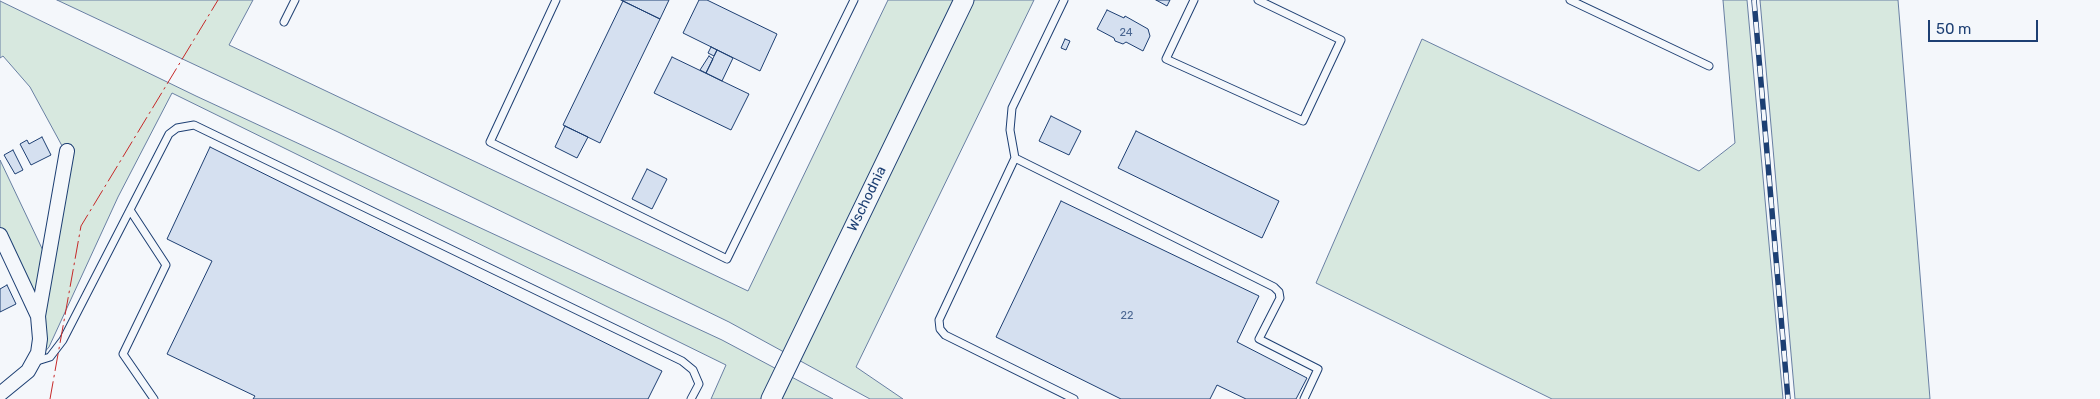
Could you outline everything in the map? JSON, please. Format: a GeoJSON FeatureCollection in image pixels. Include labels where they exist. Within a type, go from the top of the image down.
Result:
{"type":"FeatureCollection","features":[{"type":"Feature","properties":{"kind":"street","name":"Wschodnia"},"geometry":{"type":"LineString","coordinates":[[771,399],[964,0]]}},
{"type":"Feature","properties":{"kind":"street"},"geometry":{"type":"LineString","coordinates":[[0,394],[31,366],[38,353],[40,338],[38,316],[67,151]]}},
{"type":"Feature","properties":{"kind":"street"},"geometry":{"type":"LineString","coordinates":[[0,235],[38,316]]}},
{"type":"Feature","properties":{"kind":"lane"},"geometry":{"type":"LineString","coordinates":[[284,22],[295,0]]}},
{"type":"Feature","properties":{"kind":"lane"},"geometry":{"type":"LineString","coordinates":[[556,0],[490,142],[728,259],[854,0]]}},
{"type":"Feature","properties":{"kind":"lane"},"geometry":{"type":"LineString","coordinates":[[1064,0],[1012,108],[1010,130],[1015,158],[939,320],[940,330],[945,335],[1074,399]]}},
{"type":"Feature","properties":{"kind":"lane"},"geometry":{"type":"LineString","coordinates":[[1194,0],[1166,58],[1303,121],[1341,40],[1258,0]]}},
{"type":"Feature","properties":{"kind":"lane"},"geometry":{"type":"LineString","coordinates":[[1570,0],[1709,66]]}},
{"type":"Feature","properties":{"kind":"lane"},"geometry":{"type":"LineString","coordinates":[[31,366],[50,356],[57,349],[169,134],[176,128],[194,125],[682,361],[693,370],[699,384],[691,399]]}},
{"type":"Feature","properties":{"kind":"lane"},"geometry":{"type":"LineString","coordinates":[[1015,158],[1274,287],[1279,292],[1280,298],[1259,339],[1318,370],[1304,399]]}},
{"type":"Feature","properties":{"kind":"lane"},"geometry":{"type":"LineString","coordinates":[[130,210],[166,265],[123,354],[154,399]]}},
{"type":"Feature","properties":{"kind":"shaded area"},"geometry":{"type":"Polygon","coordinates":[[[57,0],[253,0],[229,45],[748,291],[888,0],[1034,0],[856,367],[903,399],[870,399],[729,322],[338,132],[57,0]]]}},
{"type":"Feature","properties":{"kind":"shaded area"},"geometry":{"type":"Polygon","coordinates":[[[1723,0],[1747,0],[1783,399],[1552,399],[1316,283],[1422,39],[1699,171],[1735,143],[1723,0]]]}},
{"type":"Feature","properties":{"kind":"shaded area"},"geometry":{"type":"Polygon","coordinates":[[[1760,0],[1898,0],[1930,399],[1795,399],[1760,0]]]}},
{"type":"Feature","properties":{"kind":"shaded area"},"geometry":{"type":"Polygon","coordinates":[[[0,1],[196,96],[722,340],[833,399],[711,399],[726,365],[172,93],[118,197],[49,347],[28,371],[40,339],[0,235],[0,160],[47,259],[67,155],[30,87],[3,56],[0,58],[0,1]]]}},
{"type":"Feature","properties":{"kind":"building"},"geometry":{"type":"Polygon","coordinates":[[[621,0],[669,0],[660,19],[621,0]]]}},
{"type":"Feature","properties":{"kind":"building"},"geometry":{"type":"Polygon","coordinates":[[[699,0],[707,0],[777,34],[760,71],[683,33],[699,0]]]}},
{"type":"Feature","properties":{"kind":"building"},"geometry":{"type":"Polygon","coordinates":[[[1156,0],[1170,0],[1167,6],[1156,0]]]}},
{"type":"Feature","properties":{"kind":"building"},"geometry":{"type":"Polygon","coordinates":[[[623,1],[660,19],[600,143],[563,125],[623,1]]]}},
{"type":"Feature","properties":{"kind":"building"},"geometry":{"type":"Polygon","coordinates":[[[1107,10],[1124,18],[1125,16],[1148,29],[1150,36],[1143,51],[1126,42],[1123,44],[1115,41],[1114,38],[1097,29],[1107,10]]]}},
{"type":"Feature","properties":{"kind":"building"},"geometry":{"type":"Polygon","coordinates":[[[1065,39],[1070,41],[1066,50],[1061,48],[1065,39]]]}},
{"type":"Feature","properties":{"kind":"building"},"geometry":{"type":"Polygon","coordinates":[[[711,47],[717,50],[714,56],[708,53],[711,47]]]}},
{"type":"Feature","properties":{"kind":"building"},"geometry":{"type":"Polygon","coordinates":[[[717,50],[733,58],[722,81],[706,73],[717,50]]]}},
{"type":"Feature","properties":{"kind":"building"},"geometry":{"type":"Polygon","coordinates":[[[709,56],[713,59],[706,73],[700,70],[709,56]]]}},
{"type":"Feature","properties":{"kind":"building"},"geometry":{"type":"Polygon","coordinates":[[[672,57],[749,94],[731,130],[654,93],[672,57]]]}},
{"type":"Feature","properties":{"kind":"building"},"geometry":{"type":"Polygon","coordinates":[[[1051,116],[1081,131],[1069,155],[1039,141],[1051,116]]]}},
{"type":"Feature","properties":{"kind":"building"},"geometry":{"type":"Polygon","coordinates":[[[565,126],[588,137],[577,158],[555,147],[565,126]]]}},
{"type":"Feature","properties":{"kind":"building"},"geometry":{"type":"Polygon","coordinates":[[[1136,131],[1279,201],[1262,238],[1118,168],[1136,131]]]}},
{"type":"Feature","properties":{"kind":"building"},"geometry":{"type":"Polygon","coordinates":[[[42,137],[51,155],[31,165],[20,144],[27,140],[29,144],[42,137]]]}},
{"type":"Feature","properties":{"kind":"building"},"geometry":{"type":"Polygon","coordinates":[[[210,147],[662,371],[648,399],[253,399],[255,396],[167,354],[212,261],[167,239],[210,147]]]}},
{"type":"Feature","properties":{"kind":"building"},"geometry":{"type":"Polygon","coordinates":[[[13,150],[23,170],[15,174],[4,155],[13,150]]]}},
{"type":"Feature","properties":{"kind":"building"},"geometry":{"type":"Polygon","coordinates":[[[647,169],[667,179],[652,209],[632,199],[647,169]]]}},
{"type":"Feature","properties":{"kind":"building"},"geometry":{"type":"Polygon","coordinates":[[[1061,201],[1259,296],[1237,342],[1307,378],[1296,399],[1246,399],[1217,385],[1210,399],[1121,399],[996,337],[1061,201]]]}},
{"type":"Feature","properties":{"kind":"building"},"geometry":{"type":"Polygon","coordinates":[[[7,285],[16,304],[0,312],[0,289],[7,285]]]}},
{"type":"Feature","properties":{"kind":"railway"},"geometry":{"type":"LineString","coordinates":[[1754,0],[1788,399]]}},
{"type":"Feature","properties":{"kind":"power"},"geometry":{"type":"LineString","coordinates":[[50,399],[81,226],[218,0]]}}]}
